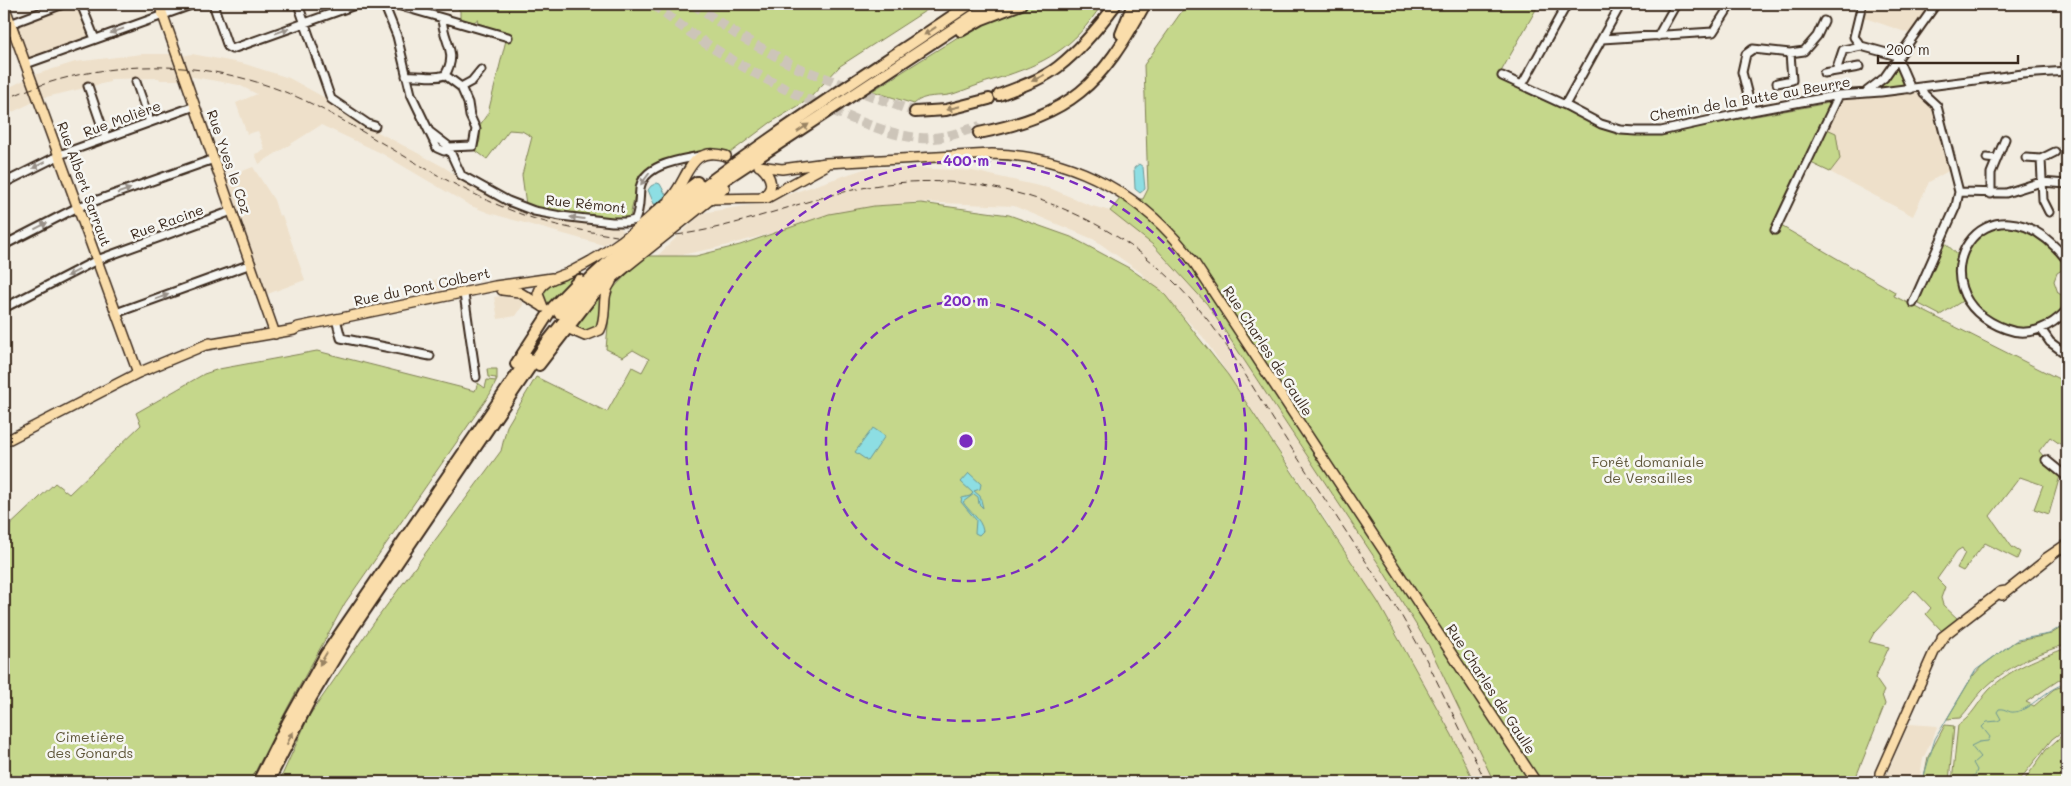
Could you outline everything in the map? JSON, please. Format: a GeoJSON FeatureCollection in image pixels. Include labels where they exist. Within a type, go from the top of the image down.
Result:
{"type":"FeatureCollection","features":[{"type":"Feature","properties":{"kind":"highway"},"geometry":{"type":"LineString","coordinates":[[258,782],[295,708],[326,654],[479,428],[571,298],[622,249],[722,171],[970,4]]}},
{"type":"Feature","properties":{"kind":"highway"},"geometry":{"type":"LineString","coordinates":[[268,782],[311,698],[334,658],[520,382],[566,316],[590,288],[661,228],[727,178],[990,4]]}},
{"type":"Feature","properties":{"kind":"highway"},"geometry":{"type":"LineString","coordinates":[[949,32],[955,35],[982,19],[1021,4]]}},
{"type":"Feature","properties":{"kind":"highway"},"geometry":{"type":"LineString","coordinates":[[1072,54],[1089,33],[1108,4]]}},
{"type":"Feature","properties":{"kind":"highway"},"geometry":{"type":"LineString","coordinates":[[915,112],[946,110],[994,97],[1037,79],[1058,67],[1072,54],[1093,34],[1116,4]]}},
{"type":"Feature","properties":{"kind":"highway"},"geometry":{"type":"LineString","coordinates":[[1133,4],[1113,48],[1098,68],[1077,88],[1035,113],[979,129],[1029,121],[1071,100],[1102,71],[1146,4]]}},
{"type":"Feature","properties":{"kind":"highway"},"geometry":{"type":"LineString","coordinates":[[655,213],[734,156],[837,90],[846,89]]}},
{"type":"Feature","properties":{"kind":"highway"},"geometry":{"type":"LineString","coordinates":[[711,199],[757,164],[763,155]]}},
{"type":"Feature","properties":{"kind":"highway"},"geometry":{"type":"LineString","coordinates":[[479,428],[482,417],[553,307],[617,244]]}},
{"type":"Feature","properties":{"kind":"highway"},"geometry":{"type":"LineString","coordinates":[[520,382],[531,375],[594,294],[625,267]]}},
{"type":"Feature","properties":{"kind":"main road","name":"Rue Yves le Coz"},"geometry":{"type":"LineString","coordinates":[[159,4],[274,331]]}},
{"type":"Feature","properties":{"kind":"main road","name":"Rue Albert Sarraut"},"geometry":{"type":"LineString","coordinates":[[4,5],[138,373]]}},
{"type":"Feature","properties":{"kind":"main road"},"geometry":{"type":"LineString","coordinates":[[704,155],[712,153],[726,156]]}},
{"type":"Feature","properties":{"kind":"main road","name":"Rue Charles de Gaulle"},"geometry":{"type":"LineString","coordinates":[[757,199],[768,192],[771,184],[768,175],[759,166],[782,169],[838,162],[992,154],[1055,162],[1113,186],[1154,217],[1195,264],[1536,782]]}},
{"type":"Feature","properties":{"kind":"main road","name":"Rue du Pont Colbert"},"geometry":{"type":"LineString","coordinates":[[4,442],[138,373],[216,340],[274,331],[294,330],[298,327],[502,285],[552,278],[574,270],[617,244],[655,213],[678,189],[691,164],[704,155]]}},
{"type":"Feature","properties":{"kind":"main road","name":"Rue Charles de Gaulle"},"geometry":{"type":"LineString","coordinates":[[757,199],[773,196],[811,172],[838,162]]}},
{"type":"Feature","properties":{"kind":"main road"},"geometry":{"type":"LineString","coordinates":[[569,329],[586,336],[600,330],[603,324],[606,288],[625,267],[711,199],[757,199]]}},
{"type":"Feature","properties":{"kind":"main road"},"geometry":{"type":"LineString","coordinates":[[479,290],[507,289],[526,295],[543,307],[538,298],[539,290],[552,278]]}},
{"type":"Feature","properties":{"kind":"main road"},"geometry":{"type":"LineString","coordinates":[[524,283],[528,289],[526,295]]}},
{"type":"Feature","properties":{"kind":"main road"},"geometry":{"type":"LineString","coordinates":[[1880,782],[1915,693],[1916,684],[1931,650],[1946,634],[2067,544]]}},
{"type":"Feature","properties":{"kind":"street"},"geometry":{"type":"LineString","coordinates":[[4,34],[12,27],[63,4]]}},
{"type":"Feature","properties":{"kind":"street"},"geometry":{"type":"LineString","coordinates":[[82,4],[95,39]]}},
{"type":"Feature","properties":{"kind":"street"},"geometry":{"type":"LineString","coordinates":[[26,64],[194,4]]}},
{"type":"Feature","properties":{"kind":"street"},"geometry":{"type":"LineString","coordinates":[[213,4],[230,48],[358,4]]}},
{"type":"Feature","properties":{"kind":"street"},"geometry":{"type":"LineString","coordinates":[[298,4],[331,99],[368,124],[375,126]]}},
{"type":"Feature","properties":{"kind":"street","name":"Rue Rémont"},"geometry":{"type":"LineString","coordinates":[[384,4],[396,36],[411,94],[437,148],[444,152],[449,148],[461,174],[500,198],[534,211],[612,222],[626,222],[635,220],[640,186],[648,174],[665,164],[704,155]]}},
{"type":"Feature","properties":{"kind":"street"},"geometry":{"type":"LineString","coordinates":[[394,4],[508,37]]}},
{"type":"Feature","properties":{"kind":"street"},"geometry":{"type":"LineString","coordinates":[[1522,85],[1567,4]]}},
{"type":"Feature","properties":{"kind":"street"},"geometry":{"type":"LineString","coordinates":[[1565,105],[1621,4]]}},
{"type":"Feature","properties":{"kind":"street"},"geometry":{"type":"LineString","coordinates":[[1658,36],[1676,4]]}},
{"type":"Feature","properties":{"kind":"street"},"geometry":{"type":"LineString","coordinates":[[1602,39],[1713,32],[1730,4]]}},
{"type":"Feature","properties":{"kind":"street"},"geometry":{"type":"LineString","coordinates":[[1849,47],[1854,37],[1862,4]]}},
{"type":"Feature","properties":{"kind":"street","name":"Chemin de la Butte au Beurre"},"geometry":{"type":"LineString","coordinates":[[1865,92],[1878,84],[1898,59],[1936,4]]}},
{"type":"Feature","properties":{"kind":"street"},"geometry":{"type":"LineString","coordinates":[[406,76],[415,74],[435,78],[445,75],[451,66],[452,56],[442,26],[442,18]]}},
{"type":"Feature","properties":{"kind":"street"},"geometry":{"type":"LineString","coordinates":[[1752,111],[1742,72],[1746,54],[1758,48],[1790,53],[1804,51],[1810,46],[1824,21]]}},
{"type":"Feature","properties":{"kind":"street"},"geometry":{"type":"LineString","coordinates":[[1854,37],[1861,46]]}},
{"type":"Feature","properties":{"kind":"street"},"geometry":{"type":"LineString","coordinates":[[1836,71],[1843,50],[1849,47],[1861,46],[1894,55],[1898,59],[1911,89]]}},
{"type":"Feature","properties":{"kind":"street"},"geometry":{"type":"LineString","coordinates":[[1777,83],[1792,80],[1790,53]]}},
{"type":"Feature","properties":{"kind":"street"},"geometry":{"type":"LineString","coordinates":[[1824,73],[1859,67]]}},
{"type":"Feature","properties":{"kind":"street"},"geometry":{"type":"LineString","coordinates":[[461,87],[472,81],[482,70]]}},
{"type":"Feature","properties":{"kind":"street","name":"Chemin de la Butte au Beurre"},"geometry":{"type":"LineString","coordinates":[[1502,76],[1601,124],[1621,130],[1661,131],[1752,111],[1839,95],[1911,89],[2023,74],[2067,71]]}},
{"type":"Feature","properties":{"kind":"street"},"geometry":{"type":"LineString","coordinates":[[445,75],[461,87],[476,129],[473,146],[449,148]]}},
{"type":"Feature","properties":{"kind":"street"},"geometry":{"type":"LineString","coordinates":[[136,82],[151,121]]}},
{"type":"Feature","properties":{"kind":"street"},"geometry":{"type":"LineString","coordinates":[[1878,84],[1881,92]]}},
{"type":"Feature","properties":{"kind":"street"},"geometry":{"type":"LineString","coordinates":[[88,86],[106,138]]}},
{"type":"Feature","properties":{"kind":"street"},"geometry":{"type":"LineString","coordinates":[[1913,303],[1956,206],[1959,192],[1937,106],[1924,94],[1921,87]]}},
{"type":"Feature","properties":{"kind":"street"},"geometry":{"type":"LineString","coordinates":[[1775,230],[1839,95]]}},
{"type":"Feature","properties":{"kind":"street","name":"Rue Molière"},"geometry":{"type":"LineString","coordinates":[[4,183],[59,155],[195,106]]}},
{"type":"Feature","properties":{"kind":"street"},"geometry":{"type":"LineString","coordinates":[[1991,194],[1991,173],[2005,138]]}},
{"type":"Feature","properties":{"kind":"street"},"geometry":{"type":"LineString","coordinates":[[2026,158],[2041,159],[2055,152]]}},
{"type":"Feature","properties":{"kind":"street"},"geometry":{"type":"LineString","coordinates":[[1987,158],[1997,159]]}},
{"type":"Feature","properties":{"kind":"street"},"geometry":{"type":"LineString","coordinates":[[4,245],[78,207],[214,159]]}},
{"type":"Feature","properties":{"kind":"street"},"geometry":{"type":"LineString","coordinates":[[2041,159],[2042,200],[2049,212]]}},
{"type":"Feature","properties":{"kind":"street"},"geometry":{"type":"LineString","coordinates":[[1959,192],[2006,194],[2042,182],[2067,184]]}},
{"type":"Feature","properties":{"kind":"street","name":"Rue Racine"},"geometry":{"type":"LineString","coordinates":[[4,308],[97,260],[232,212]]}},
{"type":"Feature","properties":{"kind":"street"},"geometry":{"type":"LineString","coordinates":[[2067,260],[2051,241],[2038,231],[2023,224],[2003,221],[1980,231],[1967,246],[1962,258],[1959,286],[1966,301],[1975,311],[1994,324],[2009,330],[2026,332],[2041,329],[2052,324],[2067,310]]}},
{"type":"Feature","properties":{"kind":"street"},"geometry":{"type":"LineString","coordinates":[[116,313],[250,264]]}},
{"type":"Feature","properties":{"kind":"street"},"geometry":{"type":"LineString","coordinates":[[464,294],[476,378]]}},
{"type":"Feature","properties":{"kind":"street"},"geometry":{"type":"LineString","coordinates":[[336,319],[341,338],[430,356]]}},
{"type":"Feature","properties":{"kind":"street"},"geometry":{"type":"LineString","coordinates":[[2041,329],[2050,342],[2062,351]]}},
{"type":"Feature","properties":{"kind":"street"},"geometry":{"type":"LineString","coordinates":[[2046,460],[2067,477]]}},
{"type":"Feature","properties":{"kind":"shaded area"},"geometry":{"type":"Polygon","coordinates":[[[72,4],[78,4],[89,38],[29,59],[17,25],[18,23],[72,4]]]}},
{"type":"Feature","properties":{"kind":"shaded area"},"geometry":{"type":"Polygon","coordinates":[[[1865,4],[1933,4],[1911,34],[1862,17],[1865,4]]]}},
{"type":"Feature","properties":{"kind":"shaded area"},"geometry":{"type":"Polygon","coordinates":[[[142,54],[181,54],[182,56],[192,54],[245,64],[289,78],[327,99],[376,131],[442,166],[491,197],[510,205],[562,219],[620,226],[623,233],[603,245],[489,213],[469,205],[381,153],[321,125],[259,164],[255,154],[265,150],[258,131],[247,134],[236,103],[257,94],[239,85],[182,75],[181,80],[160,80],[159,78],[110,79],[110,82],[42,98],[4,116],[4,90],[34,75],[75,62],[142,54]]]}},
{"type":"Feature","properties":{"kind":"shaded area"},"geometry":{"type":"Polygon","coordinates":[[[1915,93],[1921,95],[1935,106],[1950,170],[1929,182],[1913,216],[1830,172],[1840,159],[1827,129],[1840,101],[1852,95],[1915,93]]]}},
{"type":"Feature","properties":{"kind":"shaded area"},"geometry":{"type":"Polygon","coordinates":[[[253,167],[274,200],[279,216],[282,215],[305,280],[265,295],[224,178],[253,167]]]}},
{"type":"Feature","properties":{"kind":"shaded area"},"geometry":{"type":"Polygon","coordinates":[[[867,168],[973,171],[1052,189],[1089,205],[1110,211],[1120,199],[1144,218],[1153,246],[1207,304],[1382,569],[1429,646],[1494,782],[1475,782],[1454,739],[1394,629],[1327,522],[1203,337],[1140,272],[1095,240],[1014,206],[917,202],[867,208],[720,247],[652,261],[702,213],[763,203],[867,168]]]}},
{"type":"Feature","properties":{"kind":"shaded area"},"geometry":{"type":"Polygon","coordinates":[[[453,276],[456,288],[414,296],[412,287],[430,284],[429,281],[453,276]]]}},
{"type":"Feature","properties":{"kind":"shaded area"},"geometry":{"type":"Polygon","coordinates":[[[513,294],[523,301],[523,305],[516,316],[498,319],[494,297],[513,294]]]}},
{"type":"Feature","properties":{"kind":"shaded area"},"geometry":{"type":"Polygon","coordinates":[[[1909,724],[1938,726],[1923,759],[1919,782],[1887,782],[1885,778],[1909,724]]]}},
{"type":"Feature","properties":{"kind":"green space"},"geometry":{"type":"Polygon","coordinates":[[[454,4],[936,4],[840,66],[808,100],[770,123],[726,156],[704,153],[693,154],[659,164],[639,175],[630,217],[604,218],[578,216],[526,205],[522,175],[532,137],[522,131],[509,130],[487,159],[476,151],[480,140],[480,125],[488,113],[507,36],[477,26],[478,19],[474,22],[460,19],[460,11],[454,4]]]}},
{"type":"Feature","properties":{"kind":"green space"},"geometry":{"type":"Polygon","coordinates":[[[1032,4],[1102,4],[1069,43],[1030,67],[953,94],[923,98],[914,104],[872,91],[969,30],[1032,4]]]}},
{"type":"Feature","properties":{"kind":"green space","name":"Forêt domaniale de Versailles"},"geometry":{"type":"Polygon","coordinates":[[[1187,4],[1539,4],[1498,77],[1597,126],[1618,132],[1661,133],[1840,101],[1827,129],[1836,133],[1840,159],[1830,172],[1811,163],[1781,226],[1895,292],[1894,296],[2067,383],[2067,449],[2050,437],[2039,451],[2060,476],[2049,514],[2034,509],[2043,485],[2020,477],[1990,516],[2012,547],[2020,552],[2017,559],[1985,543],[1963,571],[1957,568],[1965,553],[1962,548],[1957,551],[1937,579],[1945,587],[1941,598],[1943,605],[1958,619],[1942,631],[1926,614],[1931,608],[1914,590],[1874,633],[1869,642],[1889,647],[1875,678],[1884,691],[1882,695],[1885,704],[1854,782],[1494,782],[1429,646],[1382,569],[1207,304],[1153,245],[1110,211],[1120,199],[1143,199],[1148,189],[1144,65],[1187,4]]]}},
{"type":"Feature","properties":{"kind":"green space"},"geometry":{"type":"Polygon","coordinates":[[[1895,67],[1898,68],[1905,85],[1903,87],[1883,89],[1881,86],[1895,67]]]}},
{"type":"Feature","properties":{"kind":"green space"},"geometry":{"type":"Polygon","coordinates":[[[921,203],[1009,215],[1071,237],[1129,268],[1162,291],[1228,375],[1378,602],[1452,735],[1474,782],[279,782],[309,716],[376,620],[501,451],[507,426],[536,377],[607,412],[632,367],[642,372],[649,359],[633,350],[623,357],[606,349],[611,291],[625,276],[628,268],[644,256],[696,256],[740,245],[829,214],[874,206],[921,203]]]}},
{"type":"Feature","properties":{"kind":"green space"},"geometry":{"type":"Polygon","coordinates":[[[1995,225],[2024,227],[2052,245],[2067,264],[2067,267],[2057,273],[2054,281],[2058,293],[2067,298],[2067,307],[2057,317],[2033,330],[2013,329],[1992,321],[1967,300],[1962,265],[1972,242],[1995,225]]]}},
{"type":"Feature","properties":{"kind":"green space"},"geometry":{"type":"Polygon","coordinates":[[[1943,241],[1960,257],[1956,280],[1964,300],[1940,315],[1919,304],[1918,294],[1943,241]]]}},
{"type":"Feature","properties":{"kind":"green space"},"geometry":{"type":"Polygon","coordinates":[[[587,267],[548,306],[540,297],[548,283],[565,279],[587,267]]]}},
{"type":"Feature","properties":{"kind":"green space"},"geometry":{"type":"Polygon","coordinates":[[[602,289],[601,318],[597,328],[586,332],[570,326],[602,289]]]}},
{"type":"Feature","properties":{"kind":"green space","name":"Cimetière des Gonards"},"geometry":{"type":"Polygon","coordinates":[[[317,351],[475,391],[478,383],[485,388],[487,380],[496,381],[496,378],[488,377],[487,369],[497,369],[497,380],[490,394],[345,603],[288,707],[250,782],[4,782],[4,531],[55,483],[69,494],[141,425],[136,413],[204,374],[219,369],[317,351]]]}},
{"type":"Feature","properties":{"kind":"green space"},"geometry":{"type":"Polygon","coordinates":[[[2067,624],[2067,644],[2044,652],[2011,668],[1991,682],[1960,718],[1947,719],[1972,677],[1982,666],[2014,642],[2051,634],[2067,624]]]}},
{"type":"Feature","properties":{"kind":"green space"},"geometry":{"type":"Polygon","coordinates":[[[2067,648],[2067,678],[2059,680],[2026,702],[2034,706],[2054,689],[2067,685],[2067,728],[2052,739],[2018,782],[1952,782],[1958,725],[1971,714],[1997,682],[2035,660],[2067,648]]]}},
{"type":"Feature","properties":{"kind":"green space"},"geometry":{"type":"Polygon","coordinates":[[[1945,725],[1954,726],[1949,782],[1923,782],[1928,757],[1945,725]]]}},
{"type":"Feature","properties":{"kind":"green space"},"geometry":{"type":"Polygon","coordinates":[[[2067,731],[2067,782],[2023,782],[2046,750],[2067,731]]]}},
{"type":"Feature","properties":{"kind":"water"},"geometry":{"type":"Polygon","coordinates":[[[1139,164],[1143,167],[1145,189],[1140,193],[1135,189],[1134,168],[1139,164]]]}},
{"type":"Feature","properties":{"kind":"water"},"geometry":{"type":"Polygon","coordinates":[[[657,183],[660,184],[666,195],[657,204],[654,204],[648,190],[657,183]]]}},
{"type":"Feature","properties":{"kind":"water"},"geometry":{"type":"Polygon","coordinates":[[[873,428],[885,436],[868,461],[855,452],[873,428]]]}},
{"type":"Feature","properties":{"kind":"water"},"geometry":{"type":"Polygon","coordinates":[[[969,473],[981,484],[980,489],[974,491],[980,496],[983,508],[979,504],[978,497],[974,494],[963,502],[982,526],[983,531],[979,535],[975,533],[976,520],[961,502],[962,498],[973,493],[961,482],[969,473]]]}},
{"type":"Feature","properties":{"kind":"waterway"},"geometry":{"type":"LineString","coordinates":[[1922,782],[1935,739],[1976,670],[2017,640],[2049,634],[2067,623]]}},
{"type":"Feature","properties":{"kind":"waterway"},"geometry":{"type":"LineString","coordinates":[[1963,782],[1965,778],[1974,776],[1977,770],[1973,763],[1980,757],[1971,746],[1979,742],[1988,741],[1990,737],[1982,727],[1987,722],[2001,719],[1997,712],[1999,709],[2012,712],[2020,711],[2052,689],[2067,683]]}},
{"type":"Feature","properties":{"kind":"tunnel"},"geometry":{"type":"LineString","coordinates":[[653,4],[696,37],[740,65],[811,101],[888,132],[909,137],[935,138],[980,126]]}},
{"type":"Feature","properties":{"kind":"tunnel"},"geometry":{"type":"LineString","coordinates":[[693,4],[739,36],[798,68],[915,112]]}},
{"type":"Feature","properties":{"kind":"railway"},"geometry":{"type":"LineString","coordinates":[[4,100],[41,85],[80,74],[120,68],[159,67],[199,70],[238,77],[277,89],[314,105],[465,190],[491,202],[542,221],[579,230],[617,236]]}},
{"type":"Feature","properties":{"kind":"railway"},"geometry":{"type":"LineString","coordinates":[[676,235],[735,223],[821,198],[879,185],[909,182],[948,182],[988,187],[1026,196],[1063,209],[1098,226],[1132,247],[1162,271],[1190,299],[1215,329],[1237,361],[1293,451],[1401,615],[1426,659],[1486,782]]}}]}
